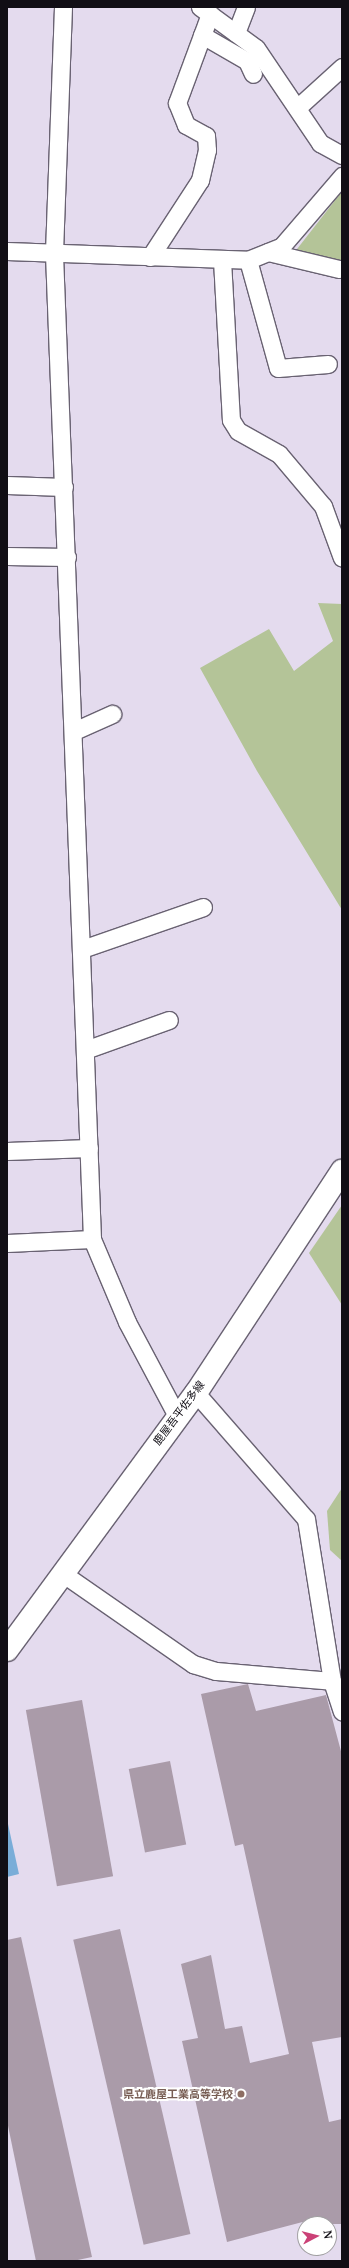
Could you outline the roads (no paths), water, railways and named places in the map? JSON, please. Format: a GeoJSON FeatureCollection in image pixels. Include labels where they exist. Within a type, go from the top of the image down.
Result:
{"type":"FeatureCollection","features":[{"type":"Feature","properties":{"kind":"main road","name":"鹿屋吾平佐多線"},"geometry":{"type":"LineString","coordinates":[[7,1650],[196,1392],[342,1171]]}},
{"type":"Feature","properties":{"kind":"street"},"geometry":{"type":"LineString","coordinates":[[63,7],[54,254],[74,731],[92,1239],[127,1322],[177,1416]]}},
{"type":"Feature","properties":{"kind":"street"},"geometry":{"type":"LineString","coordinates":[[236,34],[246,7]]}},
{"type":"Feature","properties":{"kind":"street"},"geometry":{"type":"LineString","coordinates":[[150,257],[200,180],[207,150],[206,136],[186,125],[177,103],[202,35],[204,11]]}},
{"type":"Feature","properties":{"kind":"street"},"geometry":{"type":"LineString","coordinates":[[204,11],[256,48],[320,143],[342,155]]}},
{"type":"Feature","properties":{"kind":"street"},"geometry":{"type":"LineString","coordinates":[[202,35],[248,61],[253,74]]}},
{"type":"Feature","properties":{"kind":"street"},"geometry":{"type":"LineString","coordinates":[[297,108],[342,67]]}},
{"type":"Feature","properties":{"kind":"street"},"geometry":{"type":"LineString","coordinates":[[7,251],[54,254],[248,260],[281,246],[342,176]]}},
{"type":"Feature","properties":{"kind":"street"},"geometry":{"type":"LineString","coordinates":[[268,252],[339,269]]}},
{"type":"Feature","properties":{"kind":"street"},"geometry":{"type":"LineString","coordinates":[[222,260],[231,420],[238,431],[278,454],[322,506],[342,558]]}},
{"type":"Feature","properties":{"kind":"street"},"geometry":{"type":"LineString","coordinates":[[248,260],[278,368],[328,364]]}},
{"type":"Feature","properties":{"kind":"street"},"geometry":{"type":"LineString","coordinates":[[7,485],[64,487]]}},
{"type":"Feature","properties":{"kind":"street"},"geometry":{"type":"LineString","coordinates":[[7,556],[67,557]]}},
{"type":"Feature","properties":{"kind":"street"},"geometry":{"type":"LineString","coordinates":[[74,731],[112,714]]}},
{"type":"Feature","properties":{"kind":"street"},"geometry":{"type":"LineString","coordinates":[[82,949],[203,907]]}},
{"type":"Feature","properties":{"kind":"street"},"geometry":{"type":"LineString","coordinates":[[85,1050],[169,1020]]}},
{"type":"Feature","properties":{"kind":"street"},"geometry":{"type":"LineString","coordinates":[[7,1151],[89,1148]]}},
{"type":"Feature","properties":{"kind":"street"},"geometry":{"type":"LineString","coordinates":[[7,1243],[92,1239]]}},
{"type":"Feature","properties":{"kind":"street"},"geometry":{"type":"LineString","coordinates":[[196,1392],[306,1520],[332,1681],[342,1711]]}},
{"type":"Feature","properties":{"kind":"street"},"geometry":{"type":"LineString","coordinates":[[62,1573],[193,1664],[216,1671],[332,1681]]}},
{"type":"Feature","properties":{"kind":"water"},"geometry":{"type":"Polygon","coordinates":[[[8,1824],[19,1874],[7,1877],[7,1825],[8,1824]]]}},
{"type":"Feature","properties":{"kind":"place","name":"県立鹿屋工業高等学校"},"geometry":{"type":"Point","coordinates":[241,2094]}}]}
